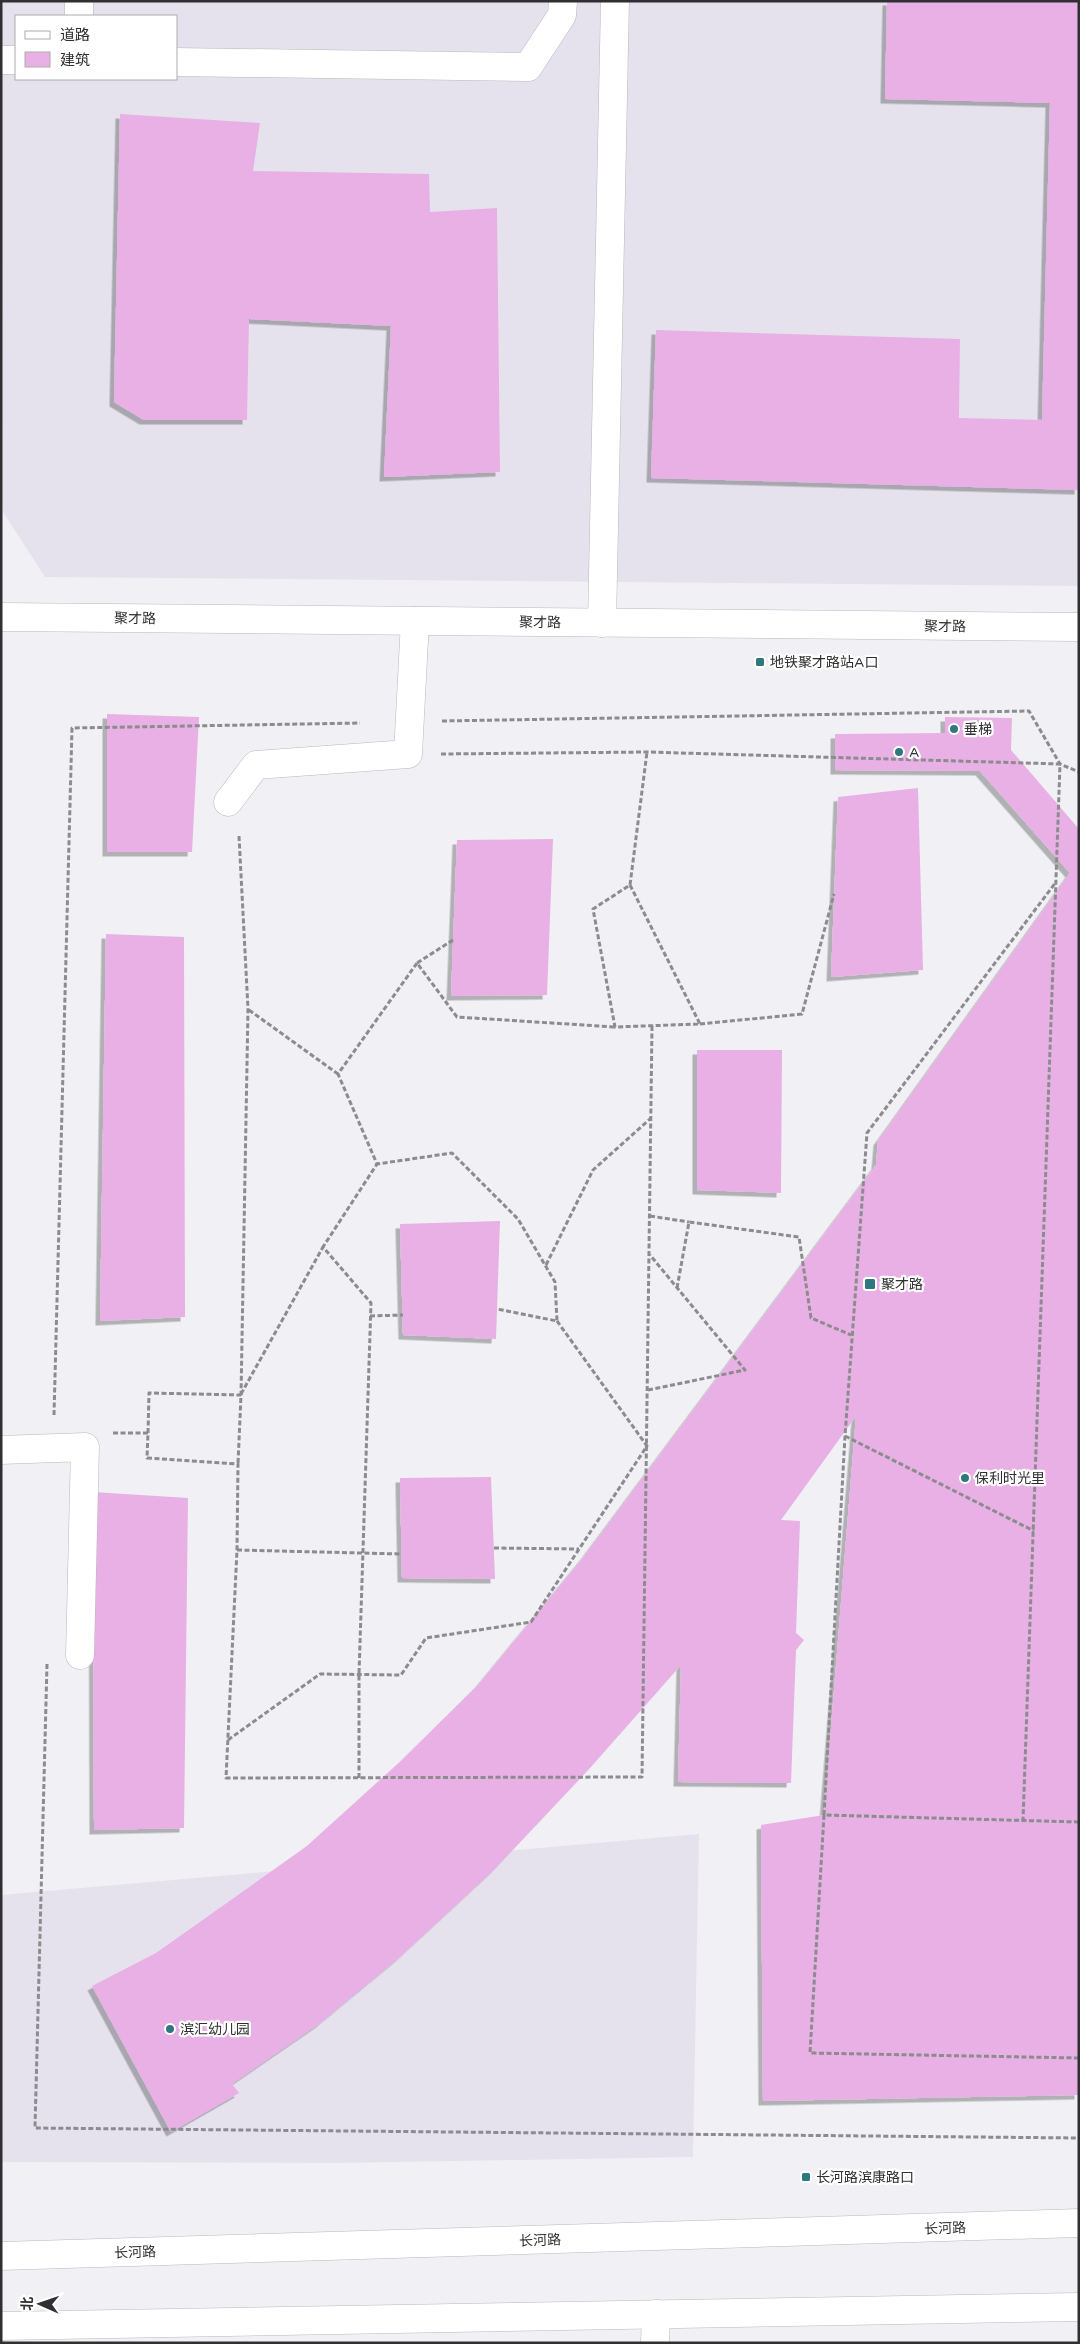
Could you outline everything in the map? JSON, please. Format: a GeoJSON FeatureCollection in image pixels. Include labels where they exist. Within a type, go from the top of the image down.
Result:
{"type":"FeatureCollection","features":[{"type":"Feature","properties":{"kind":"main road"},"geometry":{"type":"LineString","coordinates":[[79,1],[79,15]]}},
{"type":"Feature","properties":{"kind":"main road"},"geometry":{"type":"LineString","coordinates":[[178,62],[528,67],[562,15],[563,1]]}},
{"type":"Feature","properties":{"kind":"main road"},"geometry":{"type":"LineString","coordinates":[[602,623],[615,1]]}},
{"type":"Feature","properties":{"kind":"main road"},"geometry":{"type":"LineString","coordinates":[[1,60],[15,60]]}},
{"type":"Feature","properties":{"kind":"main road","name":"聚才路"},"geometry":{"type":"LineString","coordinates":[[1,617],[1079,627]]}},
{"type":"Feature","properties":{"kind":"main road"},"geometry":{"type":"LineString","coordinates":[[228,802],[256,765],[408,754],[414,621]]}},
{"type":"Feature","properties":{"kind":"main road"},"geometry":{"type":"LineString","coordinates":[[1,1450],[85,1447],[80,1655]]}},
{"type":"Feature","properties":{"kind":"main road","name":"长河路"},"geometry":{"type":"LineString","coordinates":[[1,2256],[1079,2224]]}},
{"type":"Feature","properties":{"kind":"main road"},"geometry":{"type":"LineString","coordinates":[[1,2326],[1079,2307]]}},
{"type":"Feature","properties":{"kind":"main road"},"geometry":{"type":"LineString","coordinates":[[655,2343],[656,2314]]}},
{"type":"Feature","properties":{"kind":"path"},"geometry":{"type":"LineString","coordinates":[[441,721],[1030,711],[1060,764],[1024,1821]]}},
{"type":"Feature","properties":{"kind":"path"},"geometry":{"type":"LineString","coordinates":[[54,1423],[72,728],[361,723]]}},
{"type":"Feature","properties":{"kind":"path"},"geometry":{"type":"LineString","coordinates":[[647,752],[630,885],[700,1024]]}},
{"type":"Feature","properties":{"kind":"path"},"geometry":{"type":"LineString","coordinates":[[408,754],[647,752],[1060,764],[1079,772]]}},
{"type":"Feature","properties":{"kind":"path"},"geometry":{"type":"LineString","coordinates":[[239,836],[248,1010],[237,1550],[226,1778],[642,1777],[652,1026]]}},
{"type":"Feature","properties":{"kind":"path"},"geometry":{"type":"LineString","coordinates":[[1056,882],[867,1133],[845,1436],[810,2053],[1079,2058]]}},
{"type":"Feature","properties":{"kind":"path"},"geometry":{"type":"LineString","coordinates":[[615,1027],[593,909],[630,885]]}},
{"type":"Feature","properties":{"kind":"path"},"geometry":{"type":"LineString","coordinates":[[417,963],[457,1017],[615,1027],[700,1024],[802,1014],[834,894]]}},
{"type":"Feature","properties":{"kind":"path"},"geometry":{"type":"LineString","coordinates":[[338,1074],[417,963],[453,940]]}},
{"type":"Feature","properties":{"kind":"path"},"geometry":{"type":"LineString","coordinates":[[248,1010],[338,1074],[377,1164]]}},
{"type":"Feature","properties":{"kind":"path"},"geometry":{"type":"LineString","coordinates":[[546,1266],[593,1170],[651,1118]]}},
{"type":"Feature","properties":{"kind":"path"},"geometry":{"type":"LineString","coordinates":[[241,1395],[322,1247],[377,1164],[452,1153],[518,1219],[555,1282],[557,1321],[647,1446]]}},
{"type":"Feature","properties":{"kind":"path"},"geometry":{"type":"LineString","coordinates":[[650,1216],[799,1237],[811,1318],[852,1336]]}},
{"type":"Feature","properties":{"kind":"path"},"geometry":{"type":"LineString","coordinates":[[677,1288],[688,1222]]}},
{"type":"Feature","properties":{"kind":"path"},"geometry":{"type":"LineString","coordinates":[[322,1247],[371,1303],[359,1674],[359,1778]]}},
{"type":"Feature","properties":{"kind":"path"},"geometry":{"type":"LineString","coordinates":[[648,1390],[745,1370],[650,1254]]}},
{"type":"Feature","properties":{"kind":"path"},"geometry":{"type":"LineString","coordinates":[[497,1309],[557,1321]]}},
{"type":"Feature","properties":{"kind":"path"},"geometry":{"type":"LineString","coordinates":[[370,1316],[402,1315]]}},
{"type":"Feature","properties":{"kind":"path"},"geometry":{"type":"LineString","coordinates":[[238,1464],[147,1458],[149,1393],[241,1395]]}},
{"type":"Feature","properties":{"kind":"path"},"geometry":{"type":"LineString","coordinates":[[109,1434],[148,1433]]}},
{"type":"Feature","properties":{"kind":"path"},"geometry":{"type":"LineString","coordinates":[[845,1436],[1034,1531]]}},
{"type":"Feature","properties":{"kind":"path"},"geometry":{"type":"LineString","coordinates":[[228,1741],[320,1674],[401,1675],[426,1638],[531,1622],[647,1446]]}},
{"type":"Feature","properties":{"kind":"path"},"geometry":{"type":"LineString","coordinates":[[494,1548],[580,1549]]}},
{"type":"Feature","properties":{"kind":"path"},"geometry":{"type":"LineString","coordinates":[[237,1550],[402,1554]]}},
{"type":"Feature","properties":{"kind":"path"},"geometry":{"type":"LineString","coordinates":[[48,1661],[35,2128],[1079,2138]]}},
{"type":"Feature","properties":{"kind":"path"},"geometry":{"type":"LineString","coordinates":[[824,1815],[1079,1822]]}},
{"type":"Feature","properties":{"kind":"shaded area"},"geometry":{"type":"Polygon","coordinates":[[[1,1],[1079,1],[1079,586],[45,577],[3,512],[1,1]]]}},
{"type":"Feature","properties":{"kind":"shaded area"},"geometry":{"type":"Polygon","coordinates":[[[699,1834],[693,2157],[338,2163],[1,2162],[1,1895],[699,1834]]]}},
{"type":"Feature","properties":{"kind":"building"},"geometry":{"type":"Polygon","coordinates":[[[887,1],[1079,1],[1079,490],[651,478],[656,330],[960,339],[959,418],[1042,420],[1050,103],[885,99],[887,1]]]}},
{"type":"Feature","properties":{"kind":"building"},"geometry":{"type":"Polygon","coordinates":[[[120,114],[260,123],[253,171],[429,174],[430,212],[497,208],[500,472],[384,477],[391,326],[249,319],[247,420],[144,420],[114,402],[120,114]]]}},
{"type":"Feature","properties":{"kind":"building"},"geometry":{"type":"Polygon","coordinates":[[[107,714],[199,717],[192,852],[107,852],[107,714]]]}},
{"type":"Feature","properties":{"kind":"building"},"geometry":{"type":"Polygon","coordinates":[[[945,717],[1012,718],[1011,750],[1079,829],[1079,2095],[763,2101],[761,1825],[824,1815],[856,1416],[781,1520],[800,1521],[796,1633],[804,1640],[796,1650],[791,1783],[678,1782],[681,1665],[589,1769],[494,1870],[400,1957],[319,2024],[232,2084],[239,2093],[171,2132],[92,1986],[156,1953],[307,1846],[402,1760],[479,1684],[586,1554],[876,1165],[878,1141],[1070,873],[980,771],[835,770],[835,734],[945,733],[945,717]]]}},
{"type":"Feature","properties":{"kind":"building"},"geometry":{"type":"Polygon","coordinates":[[[918,788],[923,970],[831,977],[838,797],[918,788]]]}},
{"type":"Feature","properties":{"kind":"building"},"geometry":{"type":"Polygon","coordinates":[[[553,839],[547,995],[451,996],[457,840],[553,839]]]}},
{"type":"Feature","properties":{"kind":"building"},"geometry":{"type":"Polygon","coordinates":[[[106,934],[184,937],[185,1317],[100,1321],[106,934]]]}},
{"type":"Feature","properties":{"kind":"building"},"geometry":{"type":"Polygon","coordinates":[[[697,1050],[782,1050],[781,1193],[697,1190],[697,1050]]]}},
{"type":"Feature","properties":{"kind":"building"},"geometry":{"type":"Polygon","coordinates":[[[500,1221],[496,1339],[403,1335],[400,1224],[500,1221]]]}},
{"type":"Feature","properties":{"kind":"building"},"geometry":{"type":"Polygon","coordinates":[[[491,1477],[495,1579],[402,1578],[400,1478],[491,1477]]]}},
{"type":"Feature","properties":{"kind":"building"},"geometry":{"type":"Polygon","coordinates":[[[93,1492],[188,1498],[184,1828],[94,1830],[93,1492]]]}},
{"type":"Feature","properties":{"kind":"place","name":"地铁聚才路站A口"},"geometry":{"type":"Point","coordinates":[760,662]}},
{"type":"Feature","properties":{"kind":"place","name":"垂梯"},"geometry":{"type":"Point","coordinates":[954,729]}},
{"type":"Feature","properties":{"kind":"place","name":"A"},"geometry":{"type":"Point","coordinates":[899,752]}},
{"type":"Feature","properties":{"kind":"place","name":"聚才路"},"geometry":{"type":"Point","coordinates":[870,1284]}},
{"type":"Feature","properties":{"kind":"place","name":"保利时光里"},"geometry":{"type":"Point","coordinates":[965,1478]}},
{"type":"Feature","properties":{"kind":"place","name":"滨汇幼儿园"},"geometry":{"type":"Point","coordinates":[170,2029]}},
{"type":"Feature","properties":{"kind":"place","name":"长河路滨康路口"},"geometry":{"type":"Point","coordinates":[806,2177]}}]}
